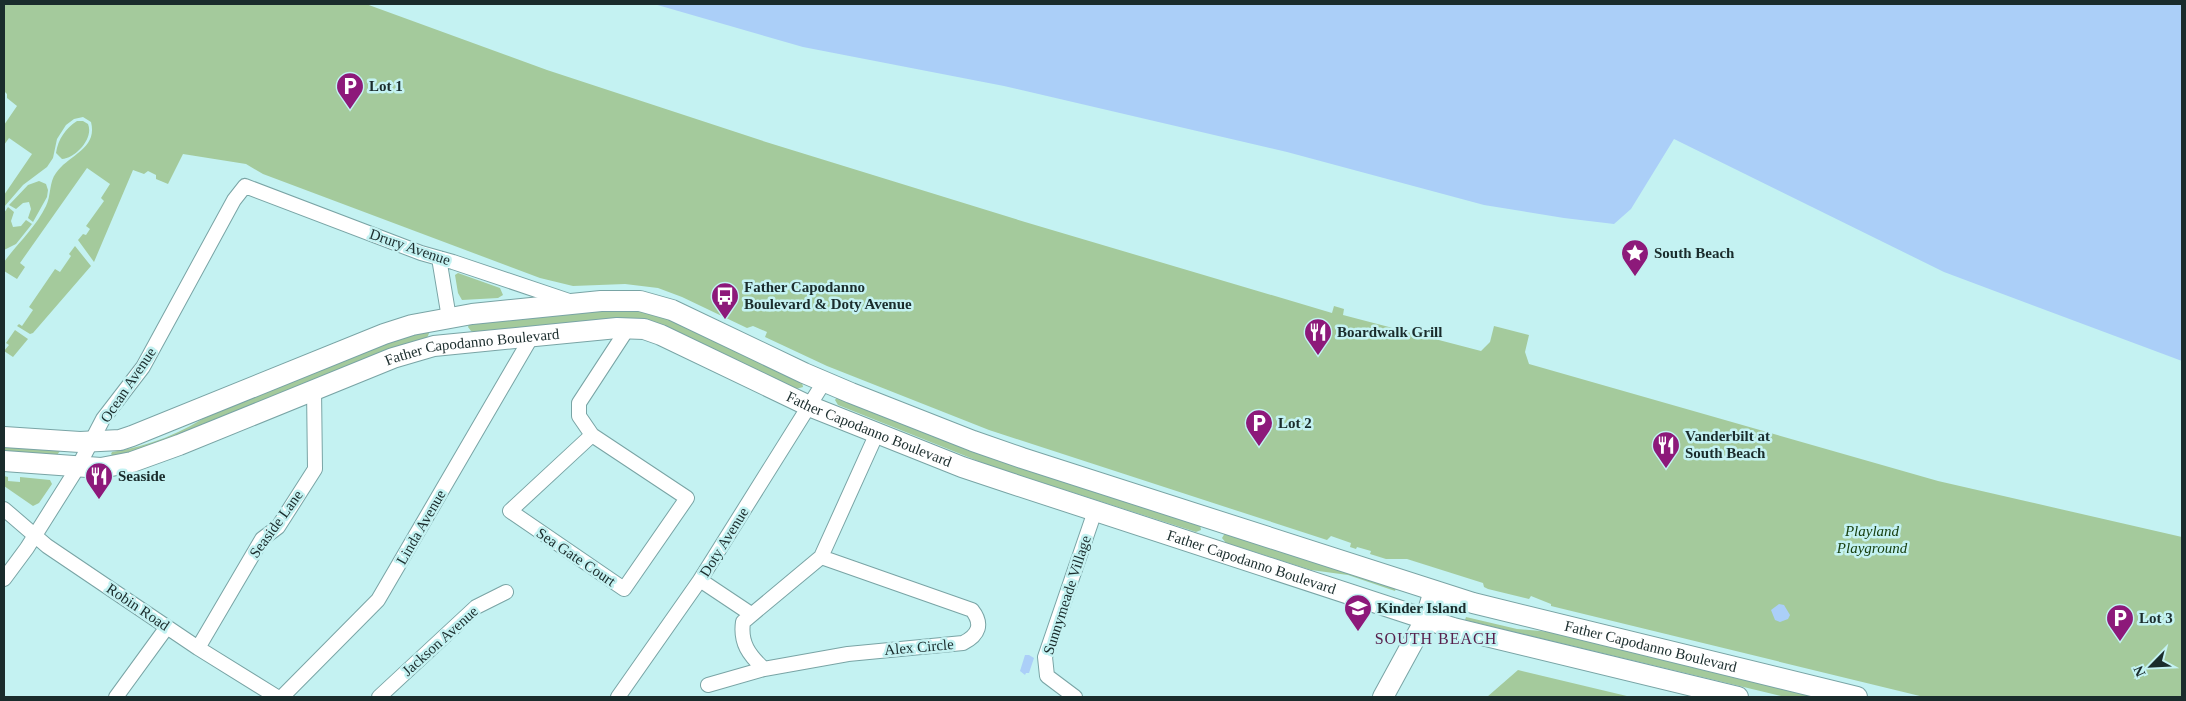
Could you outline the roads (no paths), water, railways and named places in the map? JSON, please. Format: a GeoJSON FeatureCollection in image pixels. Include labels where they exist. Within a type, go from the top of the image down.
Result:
{"type":"FeatureCollection","features":[{"type":"Feature","properties":{"kind":"main road","name":"Father Capodanno Boulevard"},"geometry":{"type":"LineString","coordinates":[[4,437],[92,441],[120,440],[144,433],[384,334],[412,326],[472,314],[576,303],[630,300],[662,306],[824,382],[989,447],[1434,592],[1566,627],[1857,697]]}},
{"type":"Feature","properties":{"kind":"main road","name":"Father Capodanno Boulevard"},"geometry":{"type":"LineString","coordinates":[[4,461],[101,468],[148,457],[392,358],[421,349],[453,343],[628,328],[644,329],[661,335],[809,406],[962,467],[1425,620],[1738,697]]}},
{"type":"Feature","properties":{"kind":"main road"},"geometry":{"type":"LineString","coordinates":[[1208,547],[1216,521]]}},
{"type":"Feature","properties":{"kind":"main road"},"geometry":{"type":"LineString","coordinates":[[1383,697],[1425,620],[1434,592]]}},
{"type":"Feature","properties":{"kind":"street","name":"Drury Avenue"},"geometry":{"type":"LineString","coordinates":[[245,186],[438,258],[576,303]]}},
{"type":"Feature","properties":{"kind":"street","name":"Ocean Avenue"},"geometry":{"type":"LineString","coordinates":[[4,579],[35,535],[78,467],[113,405],[143,367],[234,200],[245,186]]}},
{"type":"Feature","properties":{"kind":"street"},"geometry":{"type":"LineString","coordinates":[[438,258],[449,318]]}},
{"type":"Feature","properties":{"kind":"street","name":"Sea Gate Court"},"geometry":{"type":"LineString","coordinates":[[592,435],[510,511],[624,589],[686,498],[592,435],[579,416],[579,403],[628,328]]}},
{"type":"Feature","properties":{"kind":"street","name":"Linda Avenue"},"geometry":{"type":"LineString","coordinates":[[282,697],[378,600],[532,336]]}},
{"type":"Feature","properties":{"kind":"street","name":"Doty Avenue"},"geometry":{"type":"LineString","coordinates":[[618,697],[700,580],[824,382]]}},
{"type":"Feature","properties":{"kind":"street","name":"Seaside Lane"},"geometry":{"type":"LineString","coordinates":[[198,648],[262,539],[278,527],[315,469],[314,389]]}},
{"type":"Feature","properties":{"kind":"street"},"geometry":{"type":"LineString","coordinates":[[764,668],[753,658],[743,644],[741,634],[743,622],[821,557],[877,434]]}},
{"type":"Feature","properties":{"kind":"street","name":"Robin Road"},"geometry":{"type":"LineString","coordinates":[[4,509],[47,546],[198,648],[277,697]]}},
{"type":"Feature","properties":{"kind":"street","name":"Sunnymeade Village"},"geometry":{"type":"LineString","coordinates":[[1076,697],[1047,676],[1045,657],[1095,511]]}},
{"type":"Feature","properties":{"kind":"street","name":"Alex Circle"},"geometry":{"type":"LineString","coordinates":[[708,685],[764,668],[848,654],[963,643],[976,634],[980,627],[979,618],[972,610],[821,557]]}},
{"type":"Feature","properties":{"kind":"street"},"geometry":{"type":"LineString","coordinates":[[700,580],[751,614]]}},
{"type":"Feature","properties":{"kind":"street","name":"Jackson Avenue"},"geometry":{"type":"LineString","coordinates":[[379,697],[476,607],[506,592]]}},
{"type":"Feature","properties":{"kind":"street"},"geometry":{"type":"LineString","coordinates":[[116,697],[167,627]]}},
{"type":"Feature","properties":{"kind":"water"},"geometry":{"type":"Polygon","coordinates":[[[654,4],[2182,4],[2182,361],[1944,272],[1674,139],[1631,209],[1614,224],[1564,218],[1484,205],[1287,152],[1004,86],[803,47],[654,4]]]}},
{"type":"Feature","properties":{"kind":"water"},"geometry":{"type":"Polygon","coordinates":[[[1779,604],[1784,605],[1790,615],[1788,619],[1780,622],[1775,620],[1771,610],[1779,604]]]}},
{"type":"Feature","properties":{"kind":"water"},"geometry":{"type":"Polygon","coordinates":[[[1025,655],[1034,658],[1029,673],[1025,675],[1020,671],[1025,655]]]}},
{"type":"Feature","properties":{"kind":"place","name":"Lot 1"},"geometry":{"type":"Point","coordinates":[350,110]}},
{"type":"Feature","properties":{"kind":"place","name":"South Beach"},"geometry":{"type":"Point","coordinates":[1635,277]}},
{"type":"Feature","properties":{"kind":"place","name":"Father Capodanno Boulevard & Doty Avenue"},"geometry":{"type":"Point","coordinates":[725,320]}},
{"type":"Feature","properties":{"kind":"place","name":"Boardwalk Grill"},"geometry":{"type":"Point","coordinates":[1318,356]}},
{"type":"Feature","properties":{"kind":"place","name":"Lot 2"},"geometry":{"type":"Point","coordinates":[1259,447]}},
{"type":"Feature","properties":{"kind":"place","name":"Vanderbilt at South Beach"},"geometry":{"type":"Point","coordinates":[1666,469]}},
{"type":"Feature","properties":{"kind":"place","name":"Seaside"},"geometry":{"type":"Point","coordinates":[99,500]}},
{"type":"Feature","properties":{"kind":"place","name":"Kinder Island"},"geometry":{"type":"Point","coordinates":[1358,632]}},
{"type":"Feature","properties":{"kind":"place","name":"Lot 3"},"geometry":{"type":"Point","coordinates":[2120,642]}},
{"type":"Feature","properties":{"kind":"district","name":"SOUTH BEACH"},"geometry":{"type":"Point","coordinates":[1436,638]}},
{"type":"Feature","properties":{"kind":"park label","name":"Playland Playground"},"geometry":{"type":"Point","coordinates":[1872,540]}}]}
